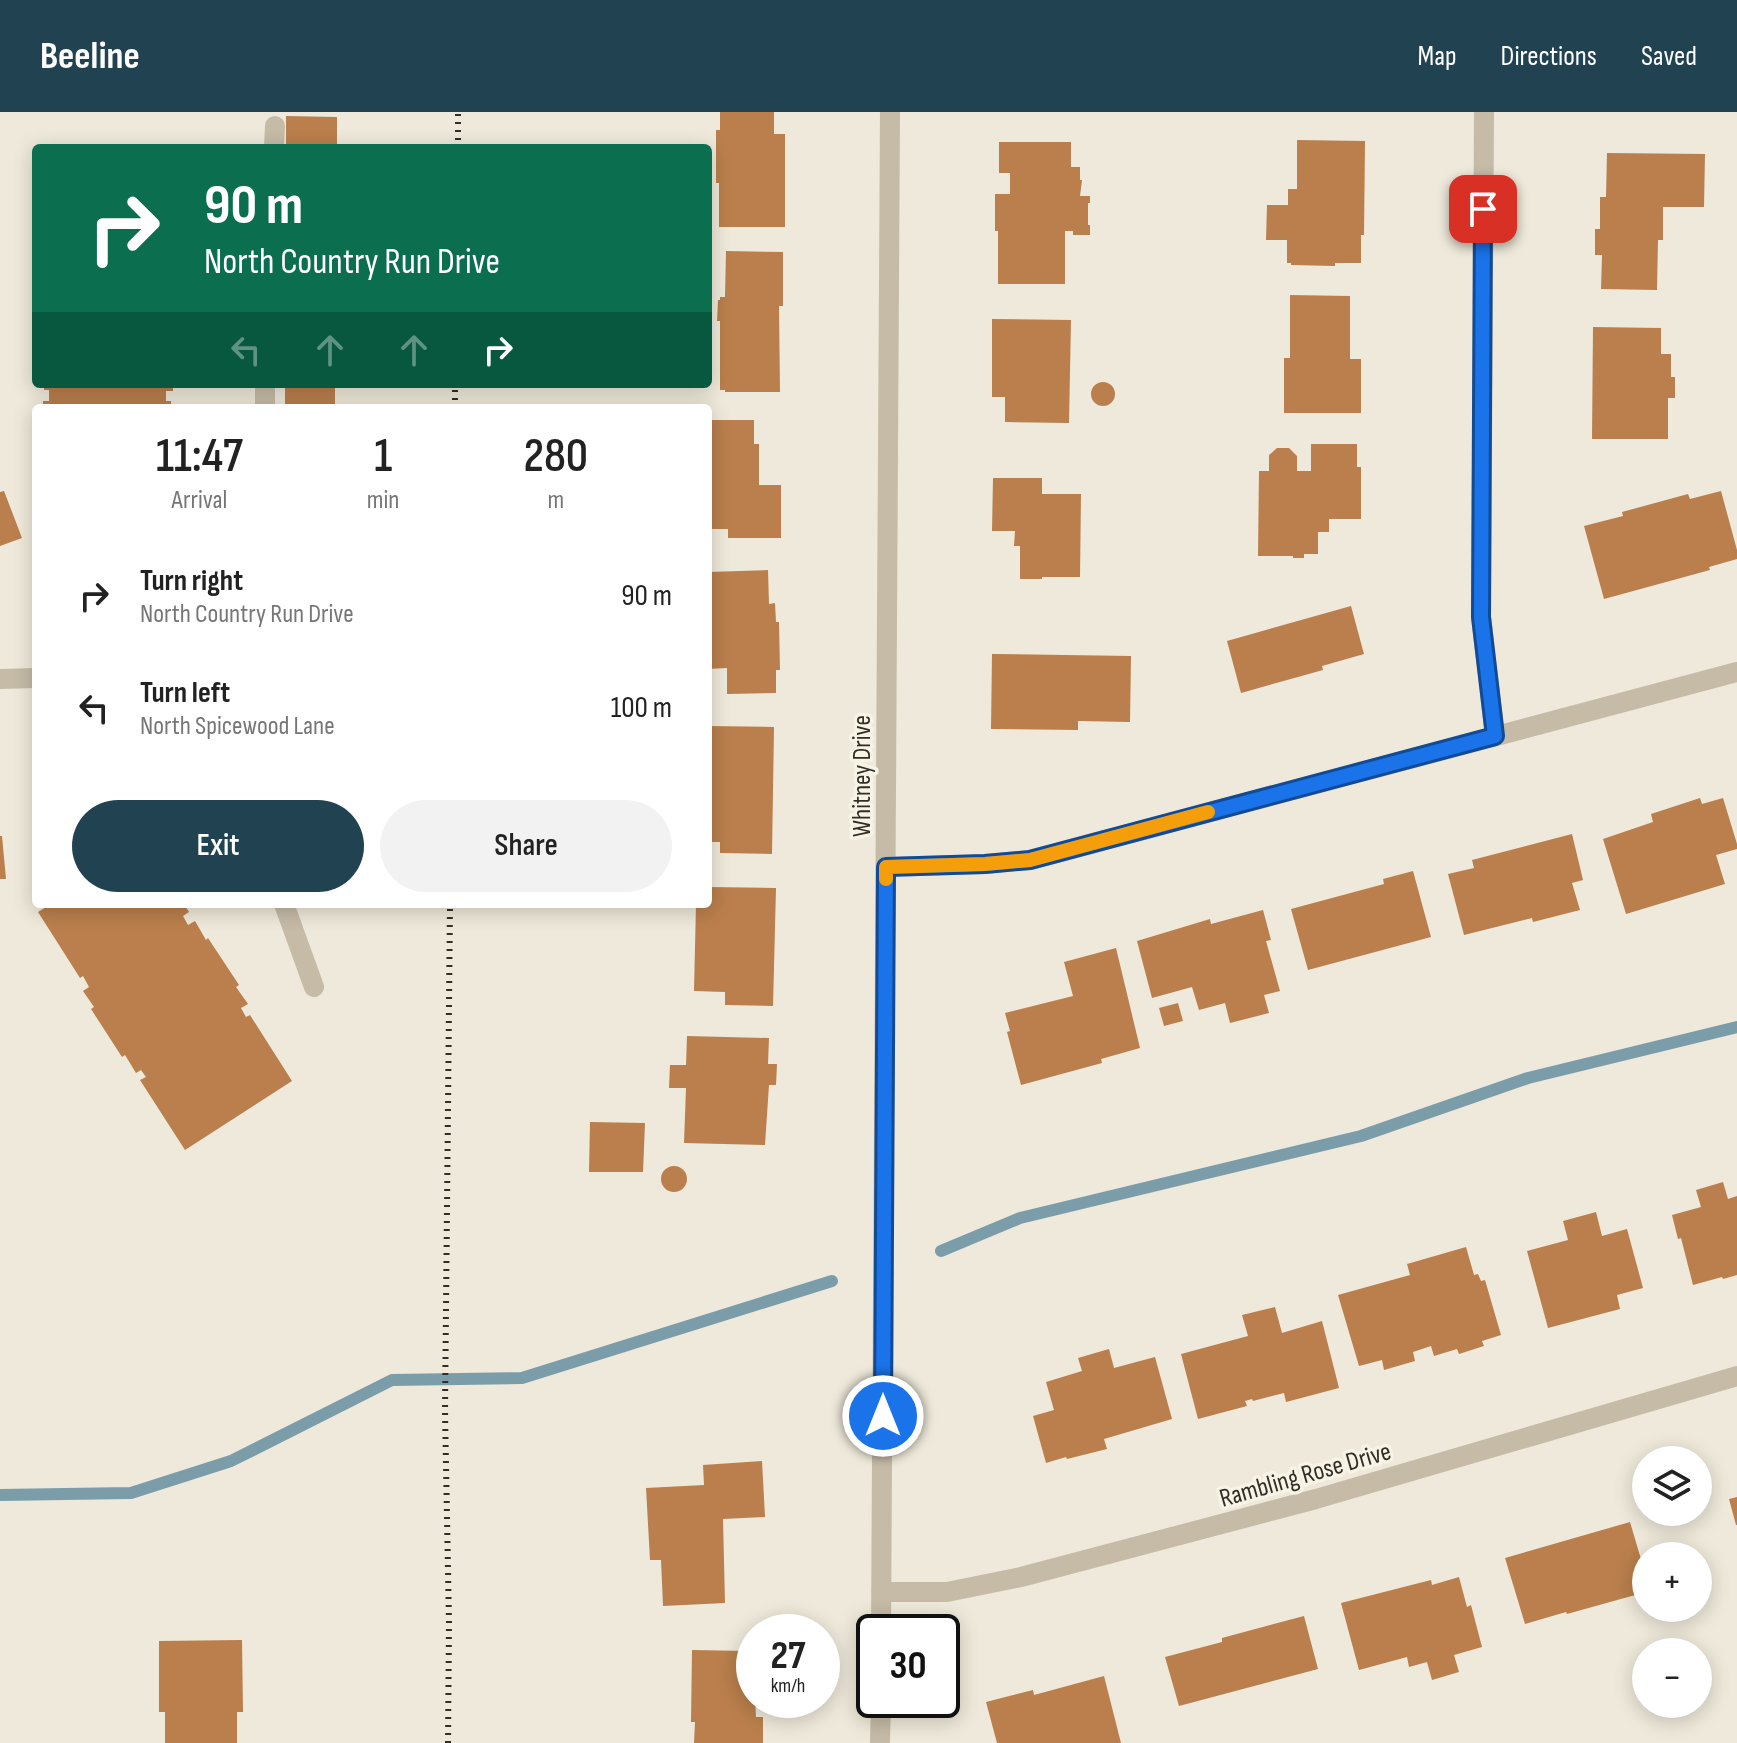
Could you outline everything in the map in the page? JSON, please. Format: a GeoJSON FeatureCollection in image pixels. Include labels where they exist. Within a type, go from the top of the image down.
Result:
{"type":"FeatureCollection","features":[{"type":"Feature","properties":{"kind":"street","name":"Whitney Drive"},"geometry":{"type":"LineString","coordinates":[[881,1614],[890,112]]}},
{"type":"Feature","properties":{"kind":"street"},"geometry":{"type":"LineString","coordinates":[[1484,112],[1481,617],[1495,736]]}},
{"type":"Feature","properties":{"kind":"street"},"geometry":{"type":"LineString","coordinates":[[274,144],[275,126]]}},
{"type":"Feature","properties":{"kind":"street"},"geometry":{"type":"LineString","coordinates":[[886,867],[1030,860],[1737,672]]}},
{"type":"Feature","properties":{"kind":"street"},"geometry":{"type":"LineString","coordinates":[[0,679],[32,678]]}},
{"type":"Feature","properties":{"kind":"street"},"geometry":{"type":"LineString","coordinates":[[285,908],[314,987]]}},
{"type":"Feature","properties":{"kind":"street","name":"Rambling Rose Drive"},"geometry":{"type":"LineString","coordinates":[[881,1592],[947,1592],[1021,1577],[1316,1499],[1737,1376]]}},
{"type":"Feature","properties":{"kind":"street"},"geometry":{"type":"LineString","coordinates":[[880,1743],[881,1718]]}},
{"type":"Feature","properties":{"kind":"building"},"geometry":{"type":"Polygon","coordinates":[[[720,112],[774,112],[774,134],[785,134],[785,227],[719,227],[716,130],[720,130],[720,112]]]}},
{"type":"Feature","properties":{"kind":"building"},"geometry":{"type":"Polygon","coordinates":[[[286,116],[337,117],[337,144],[286,144],[286,116]]]}},
{"type":"Feature","properties":{"kind":"building"},"geometry":{"type":"Polygon","coordinates":[[[1297,140],[1365,141],[1361,263],[1291,265],[1287,263],[1287,240],[1266,240],[1267,205],[1288,205],[1288,189],[1297,189],[1297,140]]]}},
{"type":"Feature","properties":{"kind":"building"},"geometry":{"type":"Polygon","coordinates":[[[999,142],[1071,142],[1071,167],[1080,167],[1080,196],[1090,196],[1090,235],[1073,235],[1073,231],[1065,231],[1065,284],[998,284],[995,194],[1010,194],[1010,173],[999,173],[999,142]]]}},
{"type":"Feature","properties":{"kind":"building"},"geometry":{"type":"Polygon","coordinates":[[[1607,153],[1705,154],[1704,207],[1663,207],[1663,240],[1658,240],[1657,290],[1601,289],[1602,255],[1595,255],[1595,229],[1600,229],[1600,197],[1606,197],[1607,153]]]}},
{"type":"Feature","properties":{"kind":"building"},"geometry":{"type":"Polygon","coordinates":[[[726,251],[783,252],[783,306],[779,306],[780,392],[720,390],[720,321],[717,321],[718,300],[725,297],[726,251]]]}},
{"type":"Feature","properties":{"kind":"building"},"geometry":{"type":"Polygon","coordinates":[[[1290,295],[1350,296],[1350,359],[1361,359],[1361,413],[1284,413],[1284,358],[1290,358],[1290,295]]]}},
{"type":"Feature","properties":{"kind":"building"},"geometry":{"type":"Polygon","coordinates":[[[992,319],[1071,320],[1069,423],[1005,422],[1005,397],[992,397],[992,319]]]}},
{"type":"Feature","properties":{"kind":"building"},"geometry":{"type":"Polygon","coordinates":[[[1593,327],[1661,328],[1661,354],[1671,354],[1671,377],[1675,377],[1675,398],[1668,398],[1668,439],[1592,439],[1593,327]]]}},
{"type":"Feature","properties":{"kind":"building"},"geometry":{"type":"Polygon","coordinates":[[[1103,382],[1112,385],[1115,394],[1112,403],[1103,406],[1094,403],[1091,394],[1094,385],[1103,382]]]}},
{"type":"Feature","properties":{"kind":"building"},"geometry":{"type":"Polygon","coordinates":[[[173,388],[173,391],[166,391],[166,401],[171,401],[171,404],[43,404],[43,401],[49,401],[49,390],[44,390],[173,388]]]}},
{"type":"Feature","properties":{"kind":"building"},"geometry":{"type":"Polygon","coordinates":[[[285,388],[335,388],[335,404],[285,404],[285,388]]]}},
{"type":"Feature","properties":{"kind":"building"},"geometry":{"type":"Polygon","coordinates":[[[712,420],[754,420],[754,444],[759,444],[759,485],[781,485],[781,538],[728,538],[728,529],[712,529],[712,420]]]}},
{"type":"Feature","properties":{"kind":"building"},"geometry":{"type":"Polygon","coordinates":[[[1311,444],[1357,444],[1357,467],[1361,467],[1361,519],[1329,519],[1329,532],[1318,532],[1318,554],[1304,554],[1304,558],[1258,556],[1259,471],[1269,471],[1269,455],[1277,448],[1289,448],[1297,456],[1297,471],[1311,471],[1311,444]]]}},
{"type":"Feature","properties":{"kind":"building"},"geometry":{"type":"Polygon","coordinates":[[[993,478],[1042,478],[1042,494],[1081,494],[1080,577],[1020,579],[1020,546],[1014,546],[1015,531],[992,531],[993,478]]]}},
{"type":"Feature","properties":{"kind":"building"},"geometry":{"type":"Polygon","coordinates":[[[4,491],[22,538],[0,546],[0,492],[4,491]]]}},
{"type":"Feature","properties":{"kind":"building"},"geometry":{"type":"Polygon","coordinates":[[[1721,491],[1737,559],[1709,567],[1710,570],[1604,599],[1584,526],[1688,494],[1690,499],[1721,491]]]}},
{"type":"Feature","properties":{"kind":"building"},"geometry":{"type":"Polygon","coordinates":[[[768,570],[769,604],[775,603],[776,622],[779,622],[780,670],[776,670],[776,693],[727,694],[727,668],[712,669],[712,572],[768,570]]]}},
{"type":"Feature","properties":{"kind":"building"},"geometry":{"type":"Polygon","coordinates":[[[1351,606],[1364,654],[1322,666],[1323,670],[1241,693],[1227,641],[1351,606]]]}},
{"type":"Feature","properties":{"kind":"building"},"geometry":{"type":"Polygon","coordinates":[[[992,654],[1131,656],[1130,722],[1078,721],[1078,730],[991,729],[992,654]]]}},
{"type":"Feature","properties":{"kind":"building"},"geometry":{"type":"Polygon","coordinates":[[[712,726],[774,727],[772,854],[720,853],[720,842],[712,842],[712,726]]]}},
{"type":"Feature","properties":{"kind":"building"},"geometry":{"type":"Polygon","coordinates":[[[1700,798],[1702,804],[1723,798],[1737,844],[1737,849],[1716,855],[1725,884],[1626,914],[1603,839],[1653,822],[1651,814],[1700,798]]]}},
{"type":"Feature","properties":{"kind":"building"},"geometry":{"type":"Polygon","coordinates":[[[1572,834],[1583,880],[1572,883],[1580,910],[1464,935],[1448,874],[1474,868],[1472,860],[1572,834]]]}},
{"type":"Feature","properties":{"kind":"building"},"geometry":{"type":"Polygon","coordinates":[[[2,836],[6,879],[0,879],[2,836]]]}},
{"type":"Feature","properties":{"kind":"building"},"geometry":{"type":"Polygon","coordinates":[[[1413,871],[1431,937],[1308,970],[1291,909],[1384,884],[1383,879],[1413,871]]]}},
{"type":"Feature","properties":{"kind":"building"},"geometry":{"type":"Polygon","coordinates":[[[712,887],[776,888],[773,1006],[725,1005],[725,992],[694,991],[696,908],[712,908],[712,887]]]}},
{"type":"Feature","properties":{"kind":"building"},"geometry":{"type":"Polygon","coordinates":[[[44,908],[186,908],[189,912],[183,916],[188,925],[195,921],[206,940],[208,938],[239,985],[236,987],[248,1004],[241,1008],[246,1017],[250,1015],[292,1081],[185,1150],[140,1080],[146,1077],[141,1070],[136,1073],[125,1055],[122,1057],[91,1009],[94,1007],[83,991],[89,987],[83,976],[80,978],[38,912],[44,908]]]}},
{"type":"Feature","properties":{"kind":"building"},"geometry":{"type":"Polygon","coordinates":[[[1263,910],[1271,940],[1266,941],[1280,991],[1264,995],[1269,1013],[1230,1023],[1225,1003],[1199,1010],[1192,987],[1152,998],[1137,941],[1210,919],[1211,924],[1263,910]]]}},
{"type":"Feature","properties":{"kind":"building"},"geometry":{"type":"Polygon","coordinates":[[[1116,948],[1140,1048],[1101,1059],[1102,1063],[1021,1085],[1005,1013],[1073,996],[1064,962],[1116,948]]]}},
{"type":"Feature","properties":{"kind":"building"},"geometry":{"type":"Polygon","coordinates":[[[1178,1003],[1183,1021],[1164,1026],[1159,1008],[1178,1003]]]}},
{"type":"Feature","properties":{"kind":"building"},"geometry":{"type":"Polygon","coordinates":[[[687,1036],[769,1038],[768,1064],[777,1064],[776,1085],[769,1085],[765,1145],[684,1143],[686,1088],[669,1088],[670,1065],[686,1065],[687,1036]]]}},
{"type":"Feature","properties":{"kind":"building"},"geometry":{"type":"Polygon","coordinates":[[[590,1122],[645,1123],[643,1172],[589,1172],[590,1122]]]}},
{"type":"Feature","properties":{"kind":"building"},"geometry":{"type":"Polygon","coordinates":[[[674,1166],[683,1170],[687,1179],[683,1188],[674,1192],[665,1188],[661,1179],[665,1170],[674,1166]]]}},
{"type":"Feature","properties":{"kind":"building"},"geometry":{"type":"Polygon","coordinates":[[[1723,1182],[1728,1199],[1737,1196],[1737,1275],[1693,1285],[1672,1215],[1701,1207],[1696,1190],[1723,1182]]]}},
{"type":"Feature","properties":{"kind":"building"},"geometry":{"type":"Polygon","coordinates":[[[1596,1212],[1602,1236],[1627,1229],[1643,1288],[1617,1295],[1620,1309],[1548,1328],[1527,1251],[1568,1240],[1563,1221],[1596,1212]]]}},
{"type":"Feature","properties":{"kind":"building"},"geometry":{"type":"Polygon","coordinates":[[[1466,1247],[1474,1275],[1478,1274],[1481,1281],[1485,1280],[1501,1335],[1482,1341],[1484,1346],[1459,1354],[1457,1349],[1434,1356],[1431,1346],[1413,1352],[1415,1361],[1384,1370],[1382,1360],[1359,1366],[1338,1295],[1410,1275],[1407,1264],[1466,1247]]]}},
{"type":"Feature","properties":{"kind":"building"},"geometry":{"type":"Polygon","coordinates":[[[1275,1307],[1282,1333],[1322,1321],[1339,1388],[1286,1402],[1284,1393],[1252,1399],[1245,1401],[1247,1406],[1198,1419],[1181,1354],[1248,1336],[1242,1315],[1275,1307]]]}},
{"type":"Feature","properties":{"kind":"building"},"geometry":{"type":"Polygon","coordinates":[[[1109,1349],[1114,1368],[1155,1357],[1172,1419],[1104,1439],[1107,1449],[1046,1463],[1033,1416],[1054,1410],[1046,1382],[1082,1371],[1078,1358],[1109,1349]]]}},
{"type":"Feature","properties":{"kind":"building"},"geometry":{"type":"Polygon","coordinates":[[[762,1461],[765,1517],[723,1519],[725,1603],[663,1606],[661,1560],[650,1560],[646,1488],[704,1485],[703,1465],[762,1461]]]}},
{"type":"Feature","properties":{"kind":"building"},"geometry":{"type":"Polygon","coordinates":[[[1737,1497],[1737,1525],[1736,1525],[1729,1499],[1737,1497]]]}},
{"type":"Feature","properties":{"kind":"building"},"geometry":{"type":"Polygon","coordinates":[[[1630,1522],[1636,1542],[1632,1542],[1632,1596],[1525,1624],[1505,1558],[1630,1522]]]}},
{"type":"Feature","properties":{"kind":"building"},"geometry":{"type":"Polygon","coordinates":[[[1459,1577],[1467,1607],[1471,1605],[1482,1647],[1454,1655],[1459,1672],[1432,1680],[1427,1662],[1409,1667],[1407,1657],[1359,1670],[1341,1603],[1431,1580],[1432,1585],[1459,1577]]]}},
{"type":"Feature","properties":{"kind":"building"},"geometry":{"type":"Polygon","coordinates":[[[1304,1616],[1318,1669],[1179,1706],[1165,1657],[1304,1616]]]}},
{"type":"Feature","properties":{"kind":"building"},"geometry":{"type":"Polygon","coordinates":[[[242,1640],[243,1712],[237,1712],[237,1743],[165,1743],[165,1712],[159,1712],[159,1641],[242,1640]]]}},
{"type":"Feature","properties":{"kind":"building"},"geometry":{"type":"Polygon","coordinates":[[[692,1650],[736,1651],[736,1718],[763,1718],[763,1743],[694,1743],[695,1722],[691,1722],[692,1650]]]}},
{"type":"Feature","properties":{"kind":"building"},"geometry":{"type":"Polygon","coordinates":[[[1104,1676],[1121,1743],[997,1743],[986,1702],[1033,1690],[1034,1695],[1104,1676]]]}},
{"type":"Feature","properties":{"kind":"waterway"},"geometry":{"type":"LineString","coordinates":[[941,1251],[1020,1218],[1361,1136],[1528,1078],[1737,1027]]}},
{"type":"Feature","properties":{"kind":"waterway"},"geometry":{"type":"LineString","coordinates":[[0,1495],[131,1493],[231,1461],[392,1380],[522,1378],[832,1281]]}},
{"type":"Feature","properties":{"kind":"railway"},"geometry":{"type":"LineString","coordinates":[[458,112],[458,144]]}},
{"type":"Feature","properties":{"kind":"railway"},"geometry":{"type":"LineString","coordinates":[[455,388],[455,404]]}},
{"type":"Feature","properties":{"kind":"railway"},"geometry":{"type":"LineString","coordinates":[[448,1743],[445,1411],[450,908]]}},
{"type":"Feature","properties":{"kind":"slow traffic"},"geometry":{"type":"LineString","coordinates":[[886,879],[886,867],[1030,860],[1208,812]]}},
{"type":"Feature","properties":{"kind":"route"},"geometry":{"type":"LineString","coordinates":[[883,1416],[886,867],[1030,860],[1495,736],[1481,617],[1483,209]]}}]}
